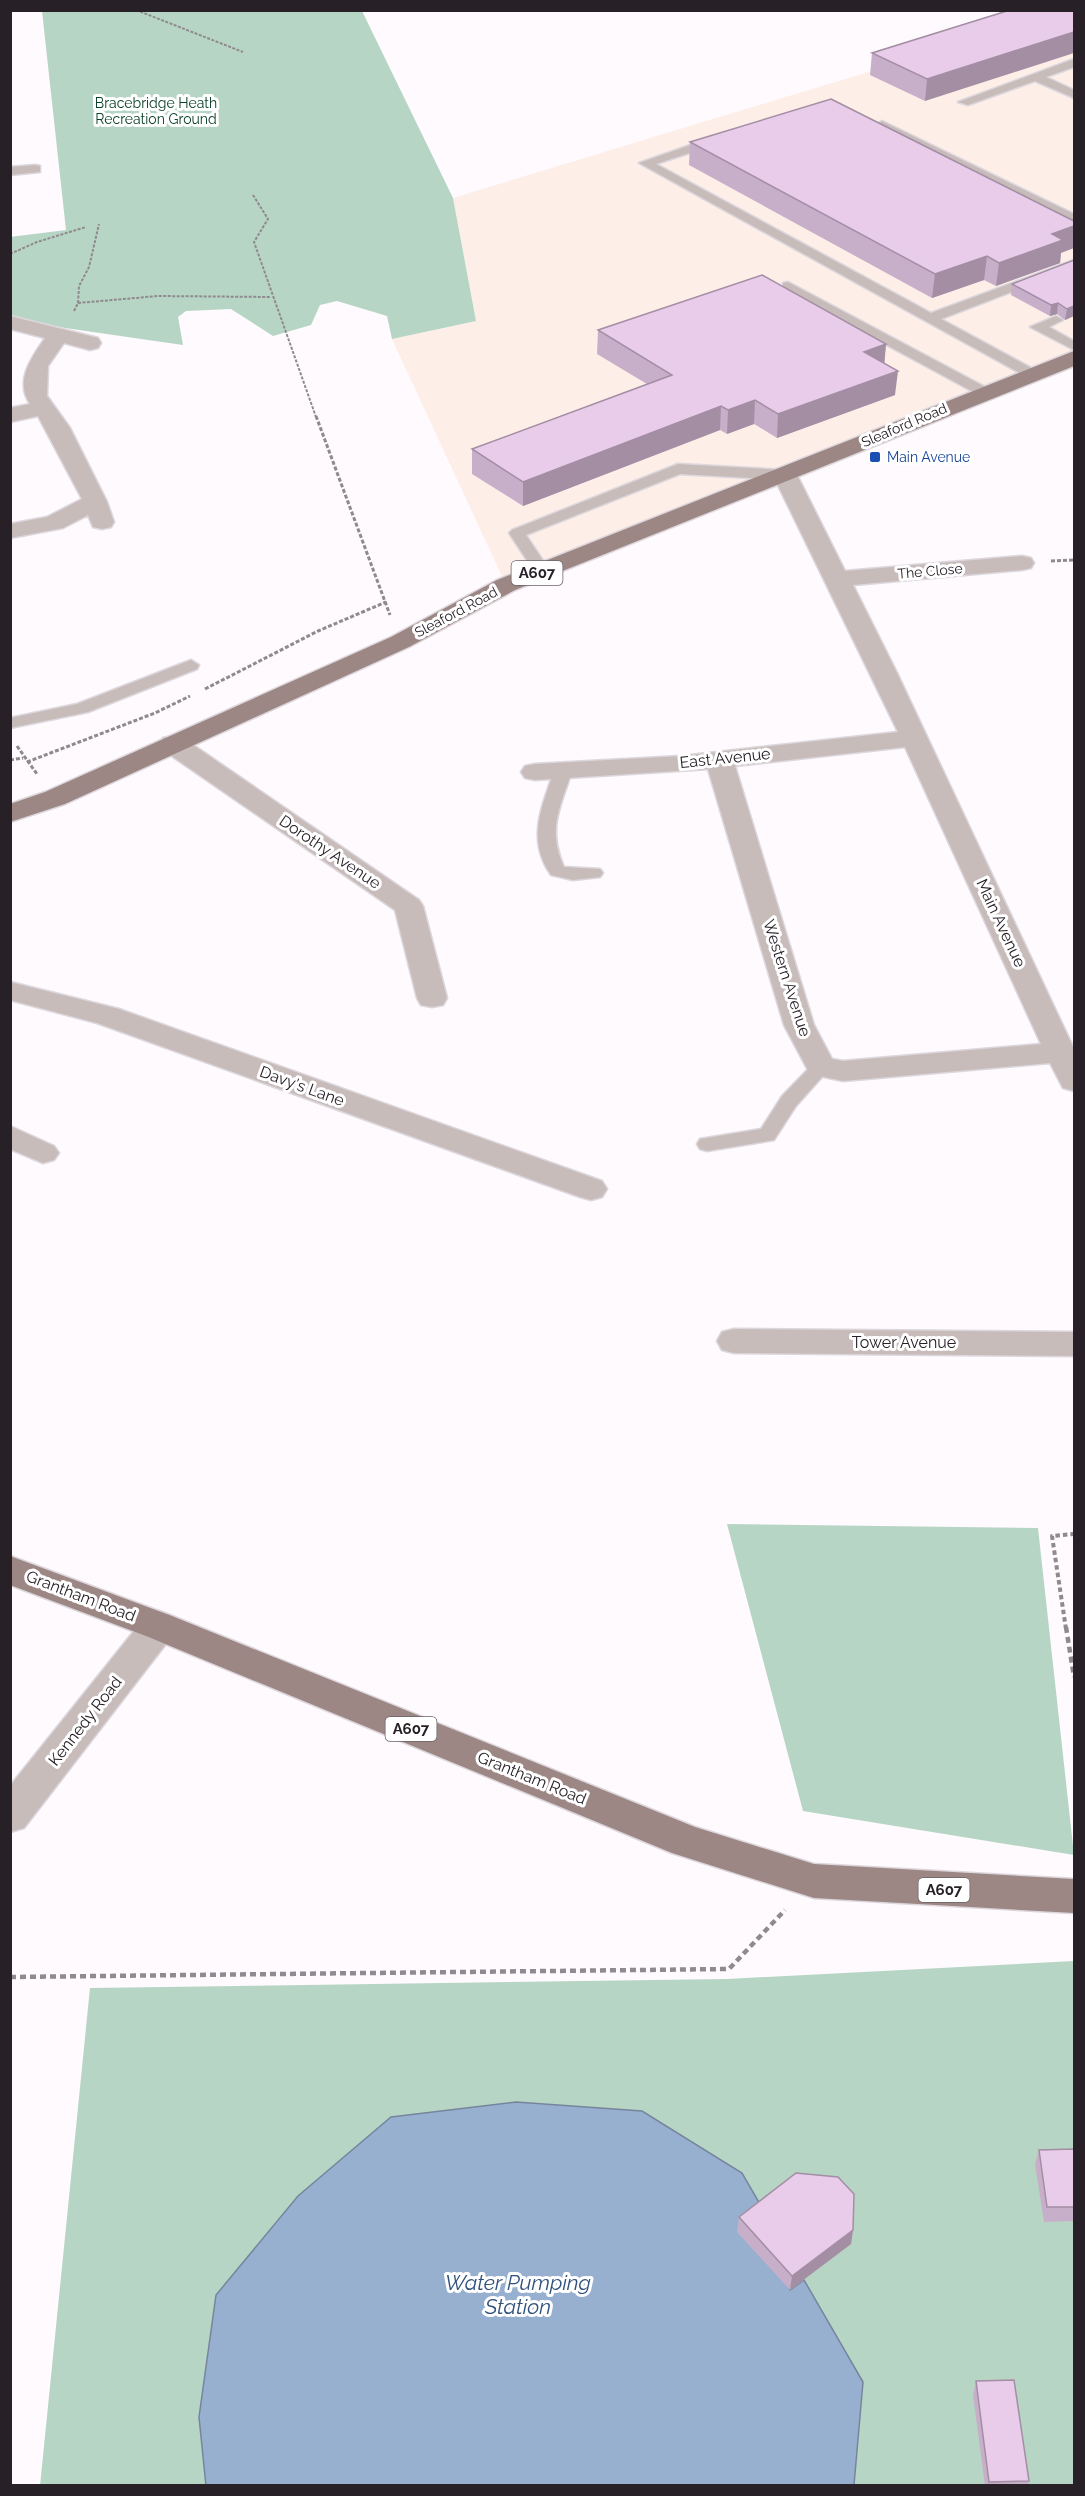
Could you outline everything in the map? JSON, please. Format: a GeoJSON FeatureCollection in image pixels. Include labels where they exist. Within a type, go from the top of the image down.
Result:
{"type":"FeatureCollection","features":[{"type":"Feature","properties":{"kind":"main road","name":"Sleaford Road"},"geometry":{"type":"LineString","coordinates":[[10,814],[55,798],[400,642],[506,585],[785,475],[984,392],[1074,358]]}},
{"type":"Feature","properties":{"kind":"main road","name":"Grantham Road"},"geometry":{"type":"LineString","coordinates":[[10,1569],[159,1626],[686,1841],[814,1881],[1074,1896]]}},
{"type":"Feature","properties":{"kind":"street"},"geometry":{"type":"LineString","coordinates":[[10,322],[63,328],[90,343]]}},
{"type":"Feature","properties":{"kind":"street"},"geometry":{"type":"LineString","coordinates":[[10,531],[99,512],[58,428],[36,396],[37,366],[63,328]]}},
{"type":"Feature","properties":{"kind":"street"},"geometry":{"type":"LineString","coordinates":[[10,416],[44,408]]}},
{"type":"Feature","properties":{"kind":"street","name":"Main Avenue"},"geometry":{"type":"LineString","coordinates":[[785,475],[915,738],[1074,1081]]}},
{"type":"Feature","properties":{"kind":"street","name":"The Close"},"geometry":{"type":"LineString","coordinates":[[838,579],[1022,563]]}},
{"type":"Feature","properties":{"kind":"street","name":"East Avenue"},"geometry":{"type":"LineString","coordinates":[[535,772],[719,759],[915,738]]}},
{"type":"Feature","properties":{"kind":"street","name":"Dorothy Avenue"},"geometry":{"type":"LineString","coordinates":[[172,744],[409,906],[432,998]]}},
{"type":"Feature","properties":{"kind":"street","name":"Western Avenue"},"geometry":{"type":"LineString","coordinates":[[719,759],[799,1025],[820,1067]]}},
{"type":"Feature","properties":{"kind":"street","name":"Davy's Lane"},"geometry":{"type":"LineString","coordinates":[[10,991],[108,1016],[591,1189]]}},
{"type":"Feature","properties":{"kind":"street"},"geometry":{"type":"LineString","coordinates":[[820,1067],[843,1071],[1061,1052]]}},
{"type":"Feature","properties":{"kind":"street"},"geometry":{"type":"LineString","coordinates":[[10,1136],[43,1153]]}},
{"type":"Feature","properties":{"kind":"street","name":"Tower Avenue"},"geometry":{"type":"LineString","coordinates":[[734,1341],[1074,1344]]}},
{"type":"Feature","properties":{"kind":"street","name":"Kennedy Road"},"geometry":{"type":"LineString","coordinates":[[10,1816],[159,1626]]}},
{"type":"Feature","properties":{"kind":"lane"},"geometry":{"type":"LineString","coordinates":[[964,102],[1074,63]]}},
{"type":"Feature","properties":{"kind":"lane"},"geometry":{"type":"LineString","coordinates":[[1036,77],[1074,94]]}},
{"type":"Feature","properties":{"kind":"lane"},"geometry":{"type":"LineString","coordinates":[[865,117],[1074,219]]}},
{"type":"Feature","properties":{"kind":"lane"},"geometry":{"type":"LineString","coordinates":[[734,134],[645,163],[1032,374]]}},
{"type":"Feature","properties":{"kind":"lane"},"geometry":{"type":"LineString","coordinates":[[10,171],[35,169]]}},
{"type":"Feature","properties":{"kind":"lane"},"geometry":{"type":"LineString","coordinates":[[928,319],[1074,264]]}},
{"type":"Feature","properties":{"kind":"lane"},"geometry":{"type":"LineString","coordinates":[[788,286],[984,392]]}},
{"type":"Feature","properties":{"kind":"lane"},"geometry":{"type":"LineString","coordinates":[[1056,320],[1037,327],[1074,346]]}},
{"type":"Feature","properties":{"kind":"lane"},"geometry":{"type":"LineString","coordinates":[[542,571],[517,533],[678,469],[785,475]]}},
{"type":"Feature","properties":{"kind":"lane"},"geometry":{"type":"LineString","coordinates":[[10,723],[82,708],[191,665]]}},
{"type":"Feature","properties":{"kind":"lane"},"geometry":{"type":"LineString","coordinates":[[563,771],[545,826],[551,858],[557,871],[573,875],[594,873]]}},
{"type":"Feature","properties":{"kind":"lane"},"geometry":{"type":"LineString","coordinates":[[707,1144],[767,1135],[789,1101],[820,1067]]}},
{"type":"Feature","properties":{"kind":"path"},"geometry":{"type":"LineString","coordinates":[[136,10],[243,52]]}},
{"type":"Feature","properties":{"kind":"path"},"geometry":{"type":"LineString","coordinates":[[253,195],[268,219],[254,242],[271,297],[400,642]]}},
{"type":"Feature","properties":{"kind":"path"},"geometry":{"type":"LineString","coordinates":[[63,328],[78,303],[79,286],[89,267],[99,224]]}},
{"type":"Feature","properties":{"kind":"path"},"geometry":{"type":"LineString","coordinates":[[10,254],[28,244],[86,227]]}},
{"type":"Feature","properties":{"kind":"path"},"geometry":{"type":"LineString","coordinates":[[78,303],[158,296],[271,297]]}},
{"type":"Feature","properties":{"kind":"path"},"geometry":{"type":"LineString","coordinates":[[15,743],[23,758],[55,798]]}},
{"type":"Feature","properties":{"kind":"path"},"geometry":{"type":"LineString","coordinates":[[10,760],[23,758]]}},
{"type":"Feature","properties":{"kind":"path"},"geometry":{"type":"LineString","coordinates":[[1074,1534],[1052,1536],[1074,1677]]}},
{"type":"Feature","properties":{"kind":"path"},"geometry":{"type":"LineString","coordinates":[[10,1977],[729,1970],[814,1881]]}},
{"type":"Feature","properties":{"kind":"shaded area"},"geometry":{"type":"Polygon","coordinates":[[[1074,11],[1074,358],[506,585],[392,339],[476,321],[453,198],[1074,11]]]}},
{"type":"Feature","properties":{"kind":"green space","name":"Bracebridge Heath Recreation Ground"},"geometry":{"type":"Polygon","coordinates":[[[42,11],[362,11],[453,198],[476,321],[392,339],[387,316],[337,301],[320,305],[311,325],[273,336],[231,309],[186,311],[178,317],[183,345],[65,328],[11,317],[10,237],[66,230],[42,11]]]}},
{"type":"Feature","properties":{"kind":"green space"},"geometry":{"type":"Polygon","coordinates":[[[727,1524],[1038,1528],[1074,1855],[803,1811],[727,1524]]]}},
{"type":"Feature","properties":{"kind":"green space"},"geometry":{"type":"Polygon","coordinates":[[[1074,1961],[1074,2485],[854,2485],[863,2382],[804,2280],[790,2290],[298,2196],[216,2295],[199,2417],[206,2485],[40,2486],[90,1988],[727,1979],[1074,1961]]]}},
{"type":"Feature","properties":{"kind":"water","name":"Water Pumping Station"},"geometry":{"type":"Polygon","coordinates":[[[516,2102],[642,2111],[742,2173],[764,2211],[790,2290],[804,2280],[863,2382],[854,2485],[206,2486],[199,2417],[216,2295],[298,2196],[391,2117],[516,2102]]]}},
{"type":"Feature","properties":{"kind":"building"},"geometry":{"type":"Polygon","coordinates":[[[1010,10],[1074,10],[1074,32],[927,79],[872,53],[1010,10]]]}},
{"type":"Feature","properties":{"kind":"building"},"geometry":{"type":"Polygon","coordinates":[[[831,99],[1074,221],[1074,226],[1052,234],[1063,240],[999,263],[987,256],[935,274],[690,142],[831,99]]]}},
{"type":"Feature","properties":{"kind":"building"},"geometry":{"type":"Polygon","coordinates":[[[1074,260],[1074,306],[1067,309],[1058,303],[1051,305],[1012,284],[1074,260]]]}},
{"type":"Feature","properties":{"kind":"building"},"geometry":{"type":"Polygon","coordinates":[[[762,275],[886,344],[864,352],[898,371],[778,414],[755,400],[728,410],[721,406],[523,482],[472,449],[672,375],[598,330],[762,275]]]}},
{"type":"Feature","properties":{"kind":"building"},"geometry":{"type":"Polygon","coordinates":[[[1074,2149],[1074,2207],[1047,2207],[1039,2150],[1074,2149]]]}},
{"type":"Feature","properties":{"kind":"building"},"geometry":{"type":"Polygon","coordinates":[[[796,2173],[838,2177],[854,2194],[853,2230],[792,2276],[739,2217],[796,2173]]]}},
{"type":"Feature","properties":{"kind":"building"},"geometry":{"type":"Polygon","coordinates":[[[1014,2380],[1029,2481],[989,2482],[976,2381],[1014,2380]]]}},
{"type":"Feature","properties":{"kind":"place","name":"Main Avenue"},"geometry":{"type":"Point","coordinates":[875,457]}}]}
